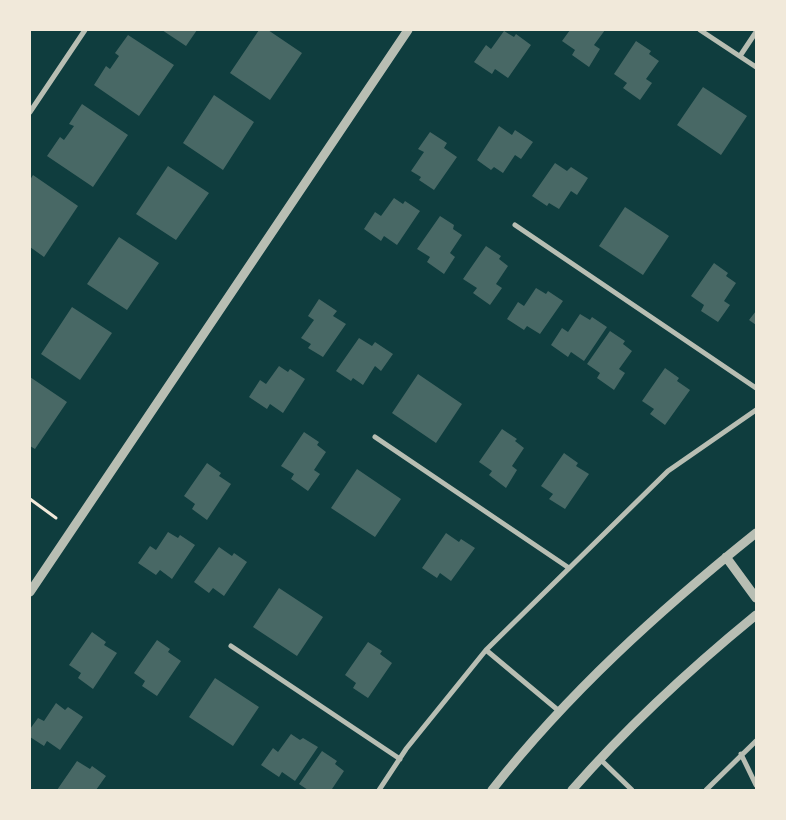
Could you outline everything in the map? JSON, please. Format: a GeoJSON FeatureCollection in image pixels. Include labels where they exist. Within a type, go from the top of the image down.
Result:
{"type":"FeatureCollection","features":[{"type":"Feature","properties":{"kind":"street"},"geometry":{"type":"LineString","coordinates":[[30,112],[85,30]]}},
{"type":"Feature","properties":{"kind":"street"},"geometry":{"type":"LineString","coordinates":[[30,592],[408,30]]}},
{"type":"Feature","properties":{"kind":"street"},"geometry":{"type":"LineString","coordinates":[[700,30],[756,67]]}},
{"type":"Feature","properties":{"kind":"street"},"geometry":{"type":"LineString","coordinates":[[740,56],[756,32]]}},
{"type":"Feature","properties":{"kind":"street"},"geometry":{"type":"LineString","coordinates":[[515,225],[756,388]]}},
{"type":"Feature","properties":{"kind":"street"},"geometry":{"type":"LineString","coordinates":[[380,790],[400,759],[486,650],[668,471],[756,410]]}},
{"type":"Feature","properties":{"kind":"street"},"geometry":{"type":"LineString","coordinates":[[375,438],[569,568]]}},
{"type":"Feature","properties":{"kind":"street"},"geometry":{"type":"LineString","coordinates":[[492,790],[560,711],[612,657],[756,533]]}},
{"type":"Feature","properties":{"kind":"street"},"geometry":{"type":"LineString","coordinates":[[726,557],[756,598]]}},
{"type":"Feature","properties":{"kind":"street"},"geometry":{"type":"LineString","coordinates":[[572,790],[599,759],[658,700],[706,656],[756,615]]}},
{"type":"Feature","properties":{"kind":"street"},"geometry":{"type":"LineString","coordinates":[[231,646],[400,759]]}},
{"type":"Feature","properties":{"kind":"street"},"geometry":{"type":"LineString","coordinates":[[486,650],[560,711]]}},
{"type":"Feature","properties":{"kind":"street"},"geometry":{"type":"LineString","coordinates":[[706,790],[756,741]]}},
{"type":"Feature","properties":{"kind":"street"},"geometry":{"type":"LineString","coordinates":[[741,754],[756,785]]}},
{"type":"Feature","properties":{"kind":"street"},"geometry":{"type":"LineString","coordinates":[[599,759],[632,790]]}},
{"type":"Feature","properties":{"kind":"path"},"geometry":{"type":"LineString","coordinates":[[30,499],[72,529]]}},
{"type":"Feature","properties":{"kind":"building"},"geometry":{"type":"Polygon","coordinates":[[[162,30],[197,30],[186,46],[162,30]]]}},
{"type":"Feature","properties":{"kind":"building"},"geometry":{"type":"Polygon","coordinates":[[[259,30],[268,30],[302,53],[270,100],[230,73],[259,30]]]}},
{"type":"Feature","properties":{"kind":"building"},"geometry":{"type":"Polygon","coordinates":[[[570,30],[605,30],[594,45],[600,49],[589,67],[572,55],[575,50],[562,41],[570,30]]]}},
{"type":"Feature","properties":{"kind":"building"},"geometry":{"type":"Polygon","coordinates":[[[504,31],[514,37],[516,34],[531,45],[508,78],[495,69],[492,74],[474,62],[486,45],[491,49],[504,31]]]}},
{"type":"Feature","properties":{"kind":"building"},"geometry":{"type":"Polygon","coordinates":[[[128,35],[174,65],[139,116],[94,85],[106,66],[110,69],[119,56],[115,53],[128,35]]]}},
{"type":"Feature","properties":{"kind":"building"},"geometry":{"type":"Polygon","coordinates":[[[636,41],[651,51],[649,54],[659,61],[646,79],[652,83],[640,100],[623,88],[627,83],[614,74],[636,41]]]}},
{"type":"Feature","properties":{"kind":"building"},"geometry":{"type":"Polygon","coordinates":[[[703,87],[747,116],[721,155],[677,125],[703,87]]]}},
{"type":"Feature","properties":{"kind":"building"},"geometry":{"type":"Polygon","coordinates":[[[214,95],[254,122],[223,170],[183,143],[214,95]]]}},
{"type":"Feature","properties":{"kind":"building"},"geometry":{"type":"Polygon","coordinates":[[[82,104],[128,135],[93,187],[47,156],[60,137],[64,140],[74,126],[69,124],[82,104]]]}},
{"type":"Feature","properties":{"kind":"building"},"geometry":{"type":"Polygon","coordinates":[[[499,126],[512,135],[515,130],[533,142],[521,159],[515,155],[503,173],[494,167],[491,170],[477,160],[499,126]]]}},
{"type":"Feature","properties":{"kind":"building"},"geometry":{"type":"Polygon","coordinates":[[[430,132],[447,143],[444,148],[457,157],[434,190],[419,180],[421,177],[411,171],[424,152],[418,149],[430,132]]]}},
{"type":"Feature","properties":{"kind":"building"},"geometry":{"type":"Polygon","coordinates":[[[555,163],[567,171],[571,167],[588,178],[577,195],[571,191],[559,209],[549,203],[547,206],[532,196],[555,163]]]}},
{"type":"Feature","properties":{"kind":"building"},"geometry":{"type":"Polygon","coordinates":[[[168,166],[209,193],[176,240],[136,214],[168,166]]]}},
{"type":"Feature","properties":{"kind":"building"},"geometry":{"type":"Polygon","coordinates":[[[33,175],[78,206],[44,257],[30,247],[30,180],[33,175]]]}},
{"type":"Feature","properties":{"kind":"building"},"geometry":{"type":"Polygon","coordinates":[[[394,198],[403,204],[405,201],[420,211],[397,245],[384,236],[381,241],[364,229],[375,212],[381,216],[394,198]]]}},
{"type":"Feature","properties":{"kind":"building"},"geometry":{"type":"Polygon","coordinates":[[[625,207],[669,236],[643,275],[599,246],[625,207]]]}},
{"type":"Feature","properties":{"kind":"building"},"geometry":{"type":"Polygon","coordinates":[[[440,216],[454,225],[453,229],[462,235],[450,253],[455,257],[444,274],[427,262],[430,257],[417,249],[440,216]]]}},
{"type":"Feature","properties":{"kind":"building"},"geometry":{"type":"Polygon","coordinates":[[[119,237],[159,263],[127,310],[87,284],[119,237]]]}},
{"type":"Feature","properties":{"kind":"building"},"geometry":{"type":"Polygon","coordinates":[[[486,246],[501,256],[499,259],[508,266],[496,284],[502,288],[490,305],[473,293],[477,288],[463,279],[486,246]]]}},
{"type":"Feature","properties":{"kind":"building"},"geometry":{"type":"Polygon","coordinates":[[[714,263],[728,273],[726,276],[736,283],[724,301],[730,305],[718,322],[701,311],[704,305],[691,296],[714,263]]]}},
{"type":"Feature","properties":{"kind":"building"},"geometry":{"type":"Polygon","coordinates":[[[536,288],[546,294],[548,291],[563,301],[540,334],[527,326],[524,330],[507,319],[518,302],[524,306],[536,288]]]}},
{"type":"Feature","properties":{"kind":"building"},"geometry":{"type":"Polygon","coordinates":[[[319,299],[337,311],[333,316],[346,324],[323,357],[308,348],[311,344],[301,338],[314,320],[308,316],[319,299]]]}},
{"type":"Feature","properties":{"kind":"building"},"geometry":{"type":"Polygon","coordinates":[[[72,307],[112,333],[80,380],[41,354],[72,307]]]}},
{"type":"Feature","properties":{"kind":"building"},"geometry":{"type":"Polygon","coordinates":[[[756,311],[756,325],[749,320],[756,311]]]}},
{"type":"Feature","properties":{"kind":"building"},"geometry":{"type":"Polygon","coordinates":[[[580,314],[590,320],[592,317],[607,327],[584,361],[571,352],[568,357],[551,345],[562,328],[568,332],[580,314]]]}},
{"type":"Feature","properties":{"kind":"building"},"geometry":{"type":"Polygon","coordinates":[[[610,331],[625,341],[623,344],[632,351],[619,369],[625,373],[614,390],[597,378],[600,373],[587,364],[610,331]]]}},
{"type":"Feature","properties":{"kind":"building"},"geometry":{"type":"Polygon","coordinates":[[[359,338],[372,346],[375,342],[393,354],[381,371],[375,366],[363,385],[353,378],[351,381],[336,371],[359,338]]]}},
{"type":"Feature","properties":{"kind":"building"},"geometry":{"type":"Polygon","coordinates":[[[279,366],[288,372],[290,369],[305,379],[283,413],[270,404],[267,409],[249,397],[260,380],[266,384],[279,366]]]}},
{"type":"Feature","properties":{"kind":"building"},"geometry":{"type":"Polygon","coordinates":[[[665,368],[679,378],[677,381],[690,390],[665,425],[650,414],[654,409],[642,401],[665,368]]]}},
{"type":"Feature","properties":{"kind":"building"},"geometry":{"type":"Polygon","coordinates":[[[418,374],[462,404],[436,443],[392,413],[418,374]]]}},
{"type":"Feature","properties":{"kind":"building"},"geometry":{"type":"Polygon","coordinates":[[[30,377],[67,402],[35,449],[30,446],[30,377]]]}},
{"type":"Feature","properties":{"kind":"building"},"geometry":{"type":"Polygon","coordinates":[[[502,429],[517,439],[515,441],[524,448],[512,466],[517,470],[506,488],[489,475],[492,471],[479,462],[502,429]]]}},
{"type":"Feature","properties":{"kind":"building"},"geometry":{"type":"Polygon","coordinates":[[[304,432],[319,442],[317,445],[326,452],[314,470],[320,474],[308,491],[291,479],[294,474],[281,466],[304,432]]]}},
{"type":"Feature","properties":{"kind":"building"},"geometry":{"type":"Polygon","coordinates":[[[564,453],[578,463],[576,466],[589,474],[565,509],[549,499],[553,494],[541,486],[564,453]]]}},
{"type":"Feature","properties":{"kind":"building"},"geometry":{"type":"Polygon","coordinates":[[[207,463],[221,473],[219,476],[231,484],[207,520],[192,509],[195,504],[184,496],[207,463]]]}},
{"type":"Feature","properties":{"kind":"building"},"geometry":{"type":"Polygon","coordinates":[[[357,469],[401,499],[375,537],[331,508],[357,469]]]}},
{"type":"Feature","properties":{"kind":"building"},"geometry":{"type":"Polygon","coordinates":[[[168,532],[178,538],[180,535],[195,545],[172,579],[160,570],[156,575],[138,563],[150,546],[156,550],[168,532]]]}},
{"type":"Feature","properties":{"kind":"building"},"geometry":{"type":"Polygon","coordinates":[[[446,533],[459,542],[461,539],[475,548],[451,581],[440,573],[437,578],[422,568],[446,533]]]}},
{"type":"Feature","properties":{"kind":"building"},"geometry":{"type":"Polygon","coordinates":[[[219,547],[232,556],[234,553],[247,562],[224,596],[213,588],[209,593],[194,582],[219,547]]]}},
{"type":"Feature","properties":{"kind":"building"},"geometry":{"type":"Polygon","coordinates":[[[279,588],[323,617],[297,656],[253,627],[279,588]]]}},
{"type":"Feature","properties":{"kind":"building"},"geometry":{"type":"Polygon","coordinates":[[[92,632],[106,642],[104,645],[117,653],[93,689],[78,678],[81,673],[69,665],[92,632]]]}},
{"type":"Feature","properties":{"kind":"building"},"geometry":{"type":"Polygon","coordinates":[[[157,640],[170,649],[168,652],[181,661],[157,696],[142,686],[145,681],[134,673],[157,640]]]}},
{"type":"Feature","properties":{"kind":"building"},"geometry":{"type":"Polygon","coordinates":[[[368,642],[382,651],[380,654],[392,663],[368,698],[353,688],[356,683],[345,675],[368,642]]]}},
{"type":"Feature","properties":{"kind":"building"},"geometry":{"type":"Polygon","coordinates":[[[215,678],[259,707],[233,746],[189,717],[215,678]]]}},
{"type":"Feature","properties":{"kind":"building"},"geometry":{"type":"Polygon","coordinates":[[[56,703],[65,710],[68,707],[83,717],[60,750],[47,741],[44,746],[30,737],[30,729],[38,718],[44,721],[56,703]]]}},
{"type":"Feature","properties":{"kind":"building"},"geometry":{"type":"Polygon","coordinates":[[[291,734],[300,740],[303,738],[318,747],[295,781],[282,772],[279,777],[261,765],[273,748],[278,752],[291,734]]]}},
{"type":"Feature","properties":{"kind":"building"},"geometry":{"type":"Polygon","coordinates":[[[322,751],[337,761],[335,764],[344,771],[332,789],[334,790],[308,790],[299,784],[322,751]]]}},
{"type":"Feature","properties":{"kind":"building"},"geometry":{"type":"Polygon","coordinates":[[[77,761],[90,769],[92,766],[106,776],[96,790],[57,790],[77,761]]]}}]}
